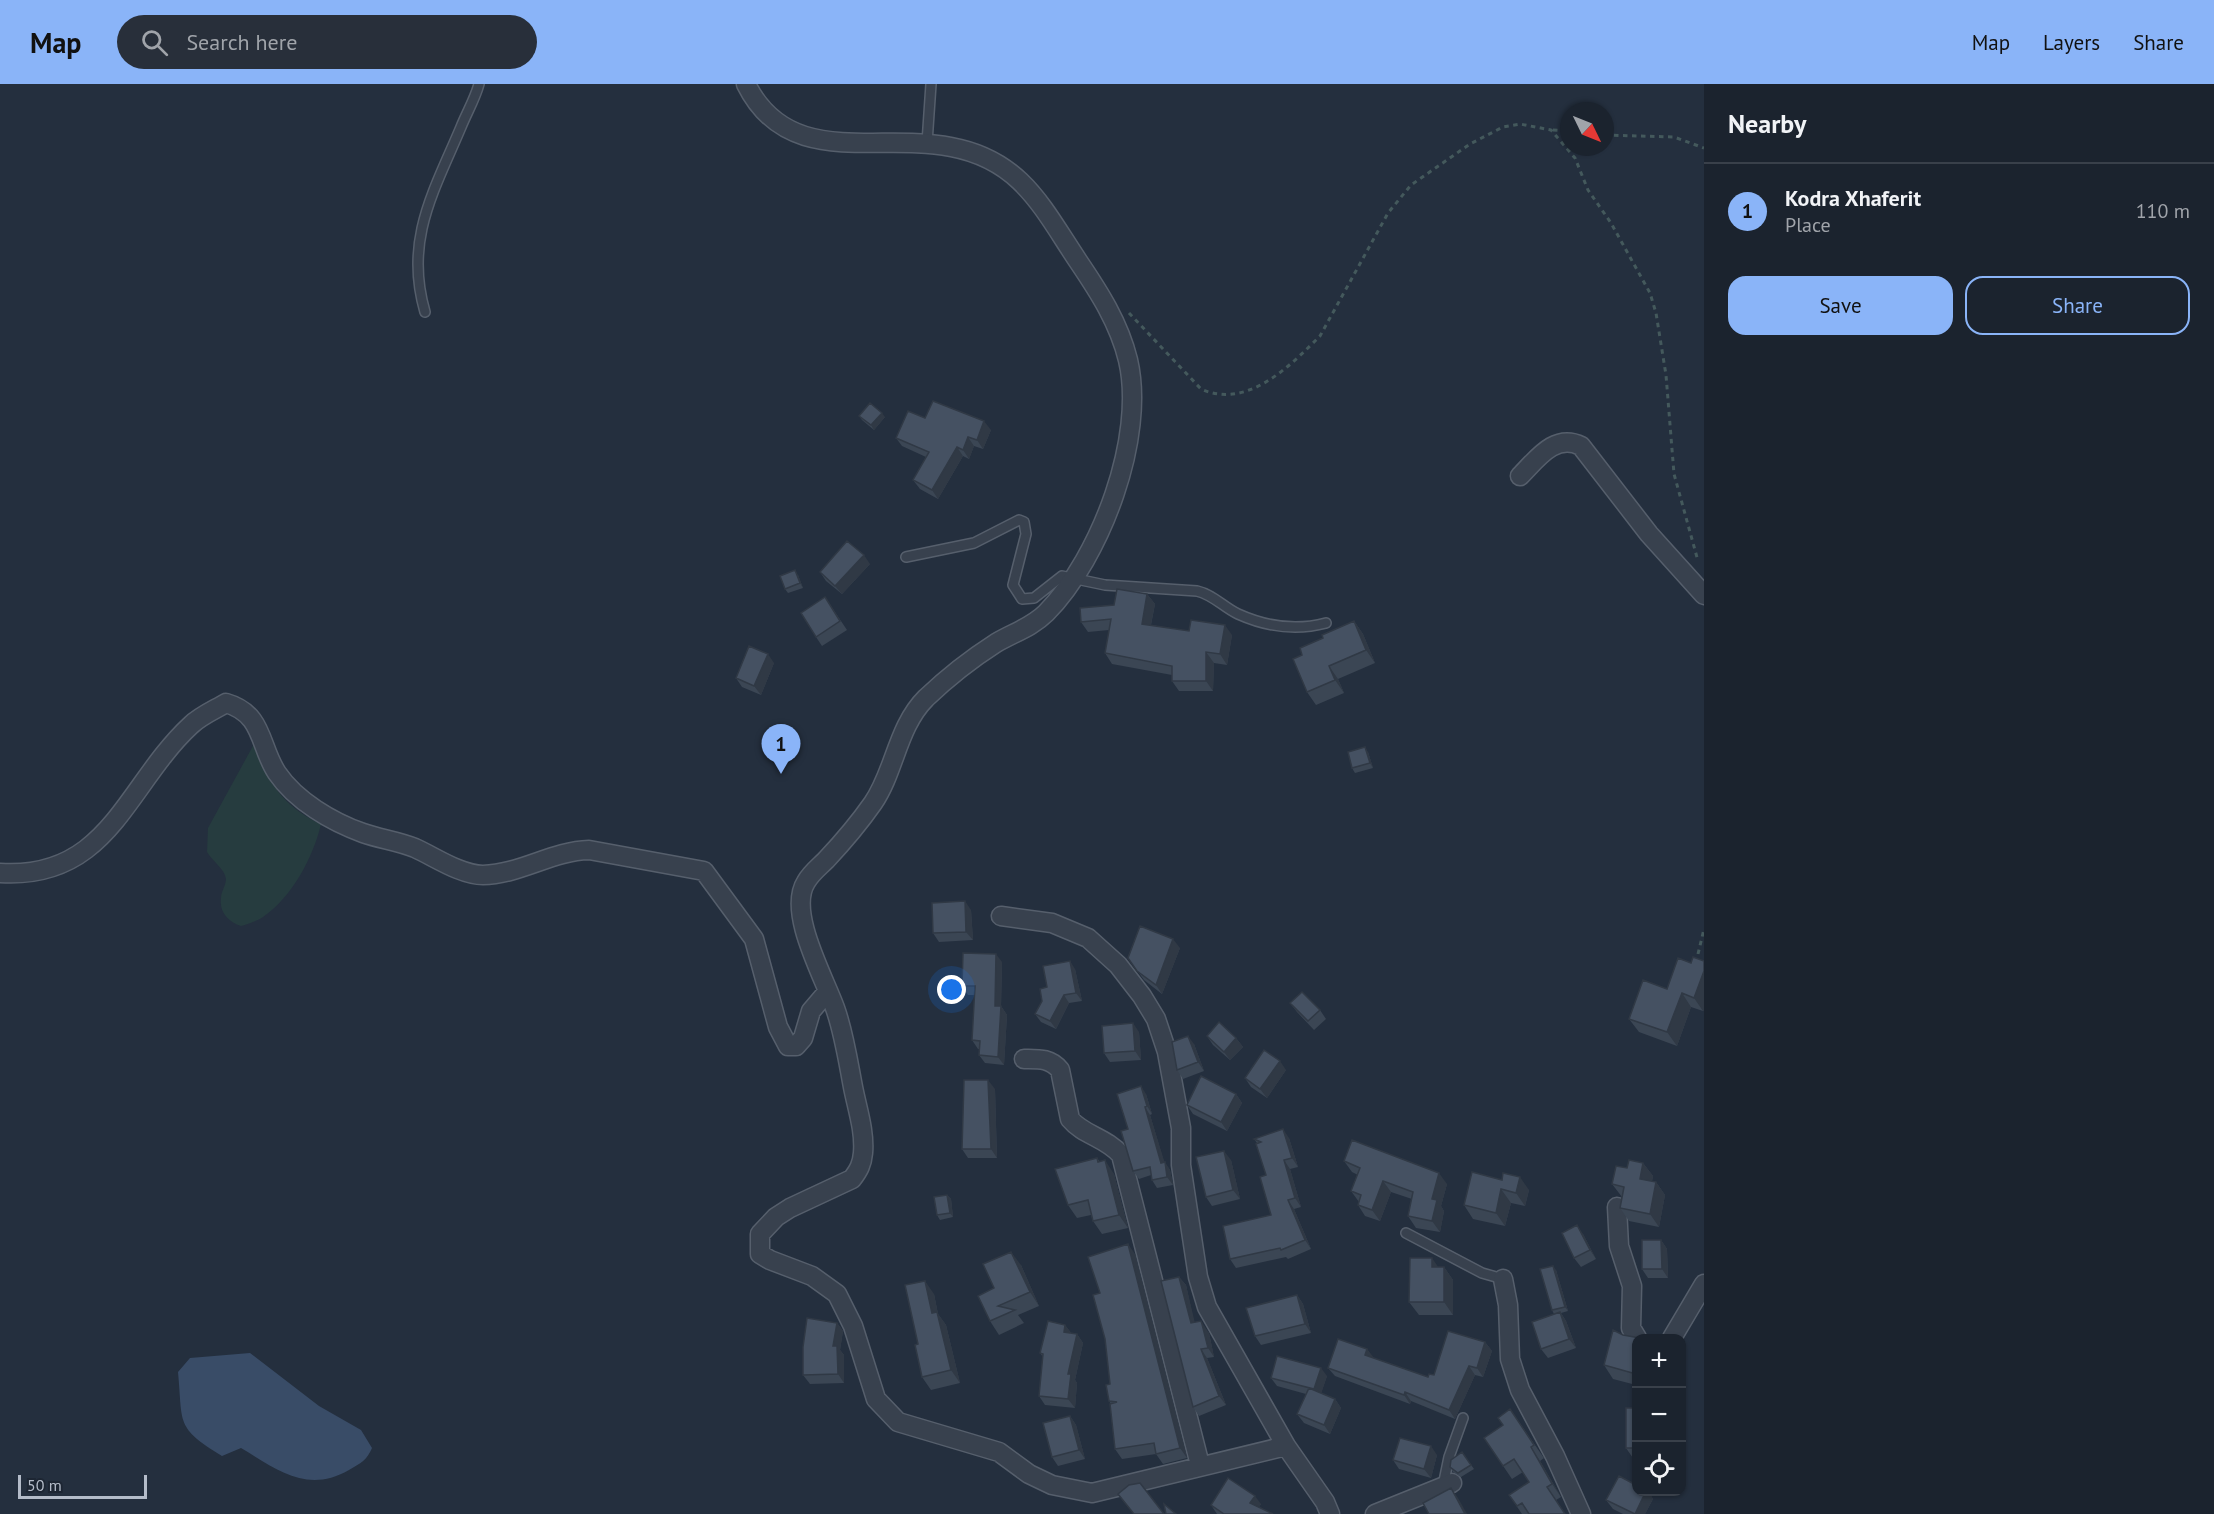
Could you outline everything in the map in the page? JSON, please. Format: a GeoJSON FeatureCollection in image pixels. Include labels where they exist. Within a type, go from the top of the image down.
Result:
{"type":"FeatureCollection","features":[{"type":"Feature","properties":{"kind":"street"},"geometry":{"type":"LineString","coordinates":[[746,84],[761,110],[777,124],[796,135],[821,140],[927,143],[955,147],[1005,166],[1039,201],[1108,308],[1128,360],[1133,403],[1119,474],[1109,506],[1096,541],[1071,579],[1048,611],[1034,623],[974,659],[923,701],[908,724],[893,755],[884,784],[873,803],[806,882],[800,894],[803,923],[841,1029],[863,1136],[860,1169],[852,1179],[776,1217],[760,1234],[760,1254],[812,1276],[837,1294],[853,1326],[876,1399],[898,1422],[999,1452],[1029,1474],[1071,1490],[1092,1493],[1200,1465],[1287,1446]]}},
{"type":"Feature","properties":{"kind":"street"},"geometry":{"type":"LineString","coordinates":[[1520,476],[1552,446],[1571,441],[1581,446],[1649,534],[1704,596]]}},
{"type":"Feature","properties":{"kind":"street"},"geometry":{"type":"LineString","coordinates":[[0,873],[42,869],[69,861],[91,848],[124,812],[175,741],[193,723],[226,703],[239,707],[251,717],[277,773],[292,791],[313,808],[364,833],[386,837],[473,874],[522,869],[572,850],[589,850],[704,871],[754,939],[778,1027],[788,1046],[796,1046],[803,1038],[812,1011],[828,991]]}},
{"type":"Feature","properties":{"kind":"street"},"geometry":{"type":"LineString","coordinates":[[1001,916],[1052,923],[1088,938],[1118,965],[1156,1019],[1167,1052],[1180,1128],[1181,1165],[1198,1277],[1207,1307],[1287,1446],[1320,1493],[1330,1514]]}},
{"type":"Feature","properties":{"kind":"street"},"geometry":{"type":"LineString","coordinates":[[1024,1059],[1046,1059],[1055,1064],[1060,1070],[1070,1119],[1075,1125],[1114,1147],[1121,1155],[1200,1465]]}},
{"type":"Feature","properties":{"kind":"street"},"geometry":{"type":"LineString","coordinates":[[1617,1207],[1619,1246],[1632,1286],[1631,1328],[1635,1334]]}},
{"type":"Feature","properties":{"kind":"street"},"geometry":{"type":"LineString","coordinates":[[1503,1279],[1508,1305],[1510,1359],[1520,1390],[1534,1420],[1555,1455],[1581,1514]]}},
{"type":"Feature","properties":{"kind":"street"},"geometry":{"type":"LineString","coordinates":[[1674,1334],[1704,1284]]}},
{"type":"Feature","properties":{"kind":"street"},"geometry":{"type":"LineString","coordinates":[[1375,1514],[1447,1485]]}},
{"type":"Feature","properties":{"kind":"lane"},"geometry":{"type":"LineString","coordinates":[[425,312],[417,282],[417,255],[421,231],[437,181],[479,84]]}},
{"type":"Feature","properties":{"kind":"lane"},"geometry":{"type":"LineString","coordinates":[[927,143],[931,84]]}},
{"type":"Feature","properties":{"kind":"lane"},"geometry":{"type":"LineString","coordinates":[[906,557],[974,543],[1019,519],[1024,522],[1026,534],[1013,585],[1022,598],[1034,598],[1062,576],[1105,585],[1204,592],[1211,594],[1238,614],[1282,627],[1306,629],[1326,623]]}},
{"type":"Feature","properties":{"kind":"lane"},"geometry":{"type":"LineString","coordinates":[[1406,1233],[1482,1273],[1503,1279]]}},
{"type":"Feature","properties":{"kind":"lane"},"geometry":{"type":"LineString","coordinates":[[1447,1485],[1449,1457],[1463,1418]]}},
{"type":"Feature","properties":{"kind":"path"},"geometry":{"type":"LineString","coordinates":[[1108,308],[1120,309],[1132,314],[1202,389],[1213,395],[1230,397],[1243,393],[1261,385],[1320,336],[1388,213],[1410,185],[1470,144],[1503,127],[1520,124],[1560,130]]}},
{"type":"Feature","properties":{"kind":"path"},"geometry":{"type":"LineString","coordinates":[[1551,130],[1575,158],[1588,190],[1611,223],[1650,293],[1656,313],[1664,363],[1674,474],[1696,557],[1702,567]]}},
{"type":"Feature","properties":{"kind":"path"},"geometry":{"type":"LineString","coordinates":[[1614,135],[1674,137],[1704,148]]}},
{"type":"Feature","properties":{"kind":"path"},"geometry":{"type":"LineString","coordinates":[[1698,954],[1704,929]]}},
{"type":"Feature","properties":{"kind":"green space"},"geometry":{"type":"Polygon","coordinates":[[[254,744],[278,792],[296,809],[321,824],[313,850],[292,888],[263,917],[241,926],[229,919],[223,912],[221,896],[226,879],[207,852],[208,828],[254,744]]]}},
{"type":"Feature","properties":{"kind":"water"},"geometry":{"type":"Polygon","coordinates":[[[250,1353],[319,1406],[361,1430],[372,1448],[366,1458],[334,1477],[320,1480],[306,1479],[280,1471],[241,1448],[222,1456],[196,1438],[184,1423],[178,1372],[190,1358],[250,1353]]]}},
{"type":"Feature","properties":{"kind":"building"},"geometry":{"type":"Polygon","coordinates":[[[933,401],[984,421],[977,440],[968,437],[963,450],[957,447],[932,490],[913,480],[929,452],[896,438],[908,411],[925,418],[933,401]]]}},
{"type":"Feature","properties":{"kind":"building"},"geometry":{"type":"Polygon","coordinates":[[[870,403],[882,413],[871,425],[859,416],[870,403]]]}},
{"type":"Feature","properties":{"kind":"building"},"geometry":{"type":"Polygon","coordinates":[[[847,541],[864,555],[835,586],[820,572],[847,541]]]}},
{"type":"Feature","properties":{"kind":"building"},"geometry":{"type":"Polygon","coordinates":[[[795,570],[800,583],[785,589],[780,576],[795,570]]]}},
{"type":"Feature","properties":{"kind":"building"},"geometry":{"type":"Polygon","coordinates":[[[1117,589],[1147,594],[1142,624],[1189,631],[1191,620],[1225,625],[1220,654],[1206,652],[1206,681],[1172,681],[1172,666],[1105,653],[1111,619],[1081,622],[1080,608],[1114,605],[1117,589]]]}},
{"type":"Feature","properties":{"kind":"building"},"geometry":{"type":"Polygon","coordinates":[[[825,597],[840,621],[816,637],[801,613],[825,597]]]}},
{"type":"Feature","properties":{"kind":"building"},"geometry":{"type":"Polygon","coordinates":[[[1354,621],[1366,650],[1329,666],[1335,680],[1307,692],[1293,659],[1302,655],[1300,648],[1354,621]]]}},
{"type":"Feature","properties":{"kind":"building"},"geometry":{"type":"Polygon","coordinates":[[[749,646],[768,654],[754,686],[736,678],[749,646]]]}},
{"type":"Feature","properties":{"kind":"building"},"geometry":{"type":"Polygon","coordinates":[[[1365,747],[1370,763],[1352,768],[1348,752],[1365,747]]]}},
{"type":"Feature","properties":{"kind":"building"},"geometry":{"type":"Polygon","coordinates":[[[965,901],[966,932],[933,933],[932,903],[965,901]]]}},
{"type":"Feature","properties":{"kind":"building"},"geometry":{"type":"Polygon","coordinates":[[[1140,926],[1173,939],[1156,985],[1137,971],[1128,958],[1140,926]]]}},
{"type":"Feature","properties":{"kind":"building"},"geometry":{"type":"Polygon","coordinates":[[[963,953],[996,954],[995,1006],[1001,1006],[998,1057],[979,1055],[980,1041],[972,1040],[975,986],[962,986],[963,953]]]}},
{"type":"Feature","properties":{"kind":"building"},"geometry":{"type":"Polygon","coordinates":[[[1693,957],[1704,961],[1704,971],[1694,998],[1682,993],[1667,1032],[1629,1019],[1643,980],[1667,989],[1678,958],[1691,963],[1693,957]]]}},
{"type":"Feature","properties":{"kind":"building"},"geometry":{"type":"Polygon","coordinates":[[[1070,961],[1076,993],[1064,995],[1050,1021],[1035,1014],[1042,1001],[1040,989],[1047,987],[1043,966],[1070,961]]]}},
{"type":"Feature","properties":{"kind":"building"},"geometry":{"type":"Polygon","coordinates":[[[1302,992],[1320,1010],[1308,1021],[1290,1003],[1302,992]]]}},
{"type":"Feature","properties":{"kind":"building"},"geometry":{"type":"Polygon","coordinates":[[[1219,1022],[1236,1038],[1224,1052],[1207,1036],[1219,1022]]]}},
{"type":"Feature","properties":{"kind":"building"},"geometry":{"type":"Polygon","coordinates":[[[1133,1023],[1135,1051],[1104,1053],[1102,1026],[1133,1023]]]}},
{"type":"Feature","properties":{"kind":"building"},"geometry":{"type":"Polygon","coordinates":[[[1188,1036],[1198,1062],[1177,1070],[1172,1042],[1188,1036]]]}},
{"type":"Feature","properties":{"kind":"building"},"geometry":{"type":"Polygon","coordinates":[[[1264,1050],[1280,1061],[1260,1089],[1245,1078],[1264,1050]]]}},
{"type":"Feature","properties":{"kind":"building"},"geometry":{"type":"Polygon","coordinates":[[[1201,1076],[1236,1094],[1221,1122],[1187,1105],[1201,1076]]]}},
{"type":"Feature","properties":{"kind":"building"},"geometry":{"type":"Polygon","coordinates":[[[964,1080],[988,1080],[991,1149],[962,1149],[964,1080]]]}},
{"type":"Feature","properties":{"kind":"building"},"geometry":{"type":"Polygon","coordinates":[[[1141,1086],[1161,1163],[1165,1162],[1167,1177],[1152,1180],[1150,1167],[1133,1171],[1121,1131],[1128,1129],[1117,1094],[1141,1086]]]}},
{"type":"Feature","properties":{"kind":"building"},"geometry":{"type":"Polygon","coordinates":[[[1283,1129],[1292,1158],[1284,1160],[1295,1198],[1288,1200],[1305,1240],[1281,1250],[1280,1248],[1230,1259],[1223,1226],[1271,1215],[1260,1177],[1266,1175],[1256,1144],[1261,1142],[1254,1139],[1283,1129]]]}},
{"type":"Feature","properties":{"kind":"building"},"geometry":{"type":"Polygon","coordinates":[[[1352,1140],[1439,1173],[1432,1199],[1437,1200],[1432,1221],[1408,1216],[1413,1192],[1383,1181],[1372,1210],[1358,1205],[1361,1195],[1351,1191],[1360,1168],[1344,1161],[1352,1140]]]}},
{"type":"Feature","properties":{"kind":"building"},"geometry":{"type":"Polygon","coordinates":[[[1224,1151],[1233,1190],[1206,1197],[1196,1157],[1224,1151]]]}},
{"type":"Feature","properties":{"kind":"building"},"geometry":{"type":"Polygon","coordinates":[[[1097,1158],[1098,1162],[1105,1160],[1119,1215],[1093,1221],[1088,1200],[1068,1205],[1055,1169],[1097,1158]]]}},
{"type":"Feature","properties":{"kind":"building"},"geometry":{"type":"Polygon","coordinates":[[[1629,1160],[1643,1163],[1640,1179],[1656,1182],[1650,1214],[1620,1208],[1624,1187],[1612,1184],[1616,1166],[1627,1168],[1629,1160]]]}},
{"type":"Feature","properties":{"kind":"building"},"geometry":{"type":"Polygon","coordinates":[[[1472,1172],[1502,1180],[1503,1173],[1520,1177],[1516,1193],[1501,1189],[1496,1213],[1464,1205],[1472,1172]]]}},
{"type":"Feature","properties":{"kind":"building"},"geometry":{"type":"Polygon","coordinates":[[[947,1195],[950,1213],[937,1215],[934,1197],[947,1195]]]}},
{"type":"Feature","properties":{"kind":"building"},"geometry":{"type":"Polygon","coordinates":[[[1577,1225],[1590,1250],[1574,1258],[1562,1233],[1577,1225]]]}},
{"type":"Feature","properties":{"kind":"building"},"geometry":{"type":"Polygon","coordinates":[[[1642,1240],[1661,1240],[1662,1269],[1642,1269],[1642,1240]]]}},
{"type":"Feature","properties":{"kind":"building"},"geometry":{"type":"Polygon","coordinates":[[[1128,1244],[1180,1448],[1156,1454],[1154,1443],[1115,1449],[1110,1404],[1117,1402],[1109,1401],[1106,1385],[1110,1384],[1105,1339],[1093,1295],[1100,1293],[1088,1257],[1128,1244]]]}},
{"type":"Feature","properties":{"kind":"building"},"geometry":{"type":"Polygon","coordinates":[[[1011,1252],[1030,1292],[998,1306],[1015,1310],[990,1321],[978,1296],[994,1288],[983,1264],[1011,1252]]]}},
{"type":"Feature","properties":{"kind":"building"},"geometry":{"type":"Polygon","coordinates":[[[1410,1258],[1432,1258],[1432,1267],[1444,1267],[1444,1302],[1409,1302],[1410,1258]]]}},
{"type":"Feature","properties":{"kind":"building"},"geometry":{"type":"Polygon","coordinates":[[[1553,1266],[1565,1307],[1552,1310],[1540,1269],[1553,1266]]]}},
{"type":"Feature","properties":{"kind":"building"},"geometry":{"type":"Polygon","coordinates":[[[1179,1277],[1191,1323],[1201,1321],[1208,1348],[1201,1349],[1219,1396],[1193,1407],[1161,1281],[1179,1277]]]}},
{"type":"Feature","properties":{"kind":"building"},"geometry":{"type":"Polygon","coordinates":[[[925,1281],[932,1313],[937,1312],[951,1370],[922,1377],[915,1345],[918,1344],[905,1285],[925,1281]]]}},
{"type":"Feature","properties":{"kind":"building"},"geometry":{"type":"Polygon","coordinates":[[[1297,1295],[1305,1324],[1255,1336],[1246,1308],[1297,1295]]]}},
{"type":"Feature","properties":{"kind":"building"},"geometry":{"type":"Polygon","coordinates":[[[1560,1312],[1569,1339],[1541,1349],[1532,1322],[1560,1312]]]}},
{"type":"Feature","properties":{"kind":"building"},"geometry":{"type":"Polygon","coordinates":[[[807,1318],[837,1323],[833,1346],[837,1346],[838,1374],[803,1375],[803,1347],[807,1318]]]}},
{"type":"Feature","properties":{"kind":"building"},"geometry":{"type":"Polygon","coordinates":[[[1048,1321],[1065,1325],[1064,1332],[1077,1334],[1068,1374],[1071,1374],[1068,1399],[1039,1396],[1043,1354],[1040,1353],[1048,1321]]]}},
{"type":"Feature","properties":{"kind":"building"},"geometry":{"type":"Polygon","coordinates":[[[1613,1330],[1632,1337],[1632,1373],[1604,1365],[1613,1330]]]}},
{"type":"Feature","properties":{"kind":"building"},"geometry":{"type":"Polygon","coordinates":[[[1448,1331],[1485,1342],[1477,1368],[1469,1366],[1449,1410],[1405,1392],[1404,1395],[1328,1368],[1338,1339],[1367,1349],[1365,1355],[1428,1377],[1429,1374],[1434,1375],[1448,1331]]]}},
{"type":"Feature","properties":{"kind":"building"},"geometry":{"type":"Polygon","coordinates":[[[1277,1356],[1321,1368],[1314,1389],[1271,1378],[1277,1356]]]}},
{"type":"Feature","properties":{"kind":"building"},"geometry":{"type":"Polygon","coordinates":[[[1309,1388],[1335,1399],[1324,1425],[1297,1414],[1309,1388]]]}},
{"type":"Feature","properties":{"kind":"building"},"geometry":{"type":"Polygon","coordinates":[[[1626,1408],[1632,1408],[1632,1448],[1626,1448],[1626,1408]]]}},
{"type":"Feature","properties":{"kind":"building"},"geometry":{"type":"Polygon","coordinates":[[[1510,1409],[1534,1445],[1531,1447],[1552,1484],[1547,1487],[1565,1514],[1529,1514],[1522,1503],[1517,1506],[1509,1495],[1529,1482],[1514,1459],[1503,1466],[1484,1438],[1503,1425],[1498,1418],[1510,1409]]]}},
{"type":"Feature","properties":{"kind":"building"},"geometry":{"type":"Polygon","coordinates":[[[1070,1416],[1079,1450],[1052,1457],[1043,1423],[1070,1416]]]}},
{"type":"Feature","properties":{"kind":"building"},"geometry":{"type":"Polygon","coordinates":[[[1400,1438],[1431,1446],[1424,1469],[1393,1460],[1400,1438]]]}},
{"type":"Feature","properties":{"kind":"building"},"geometry":{"type":"Polygon","coordinates":[[[1462,1452],[1471,1465],[1458,1473],[1450,1467],[1451,1460],[1462,1452]]]}},
{"type":"Feature","properties":{"kind":"building"},"geometry":{"type":"Polygon","coordinates":[[[1619,1476],[1632,1483],[1632,1496],[1644,1496],[1635,1514],[1606,1500],[1619,1476]]]}},
{"type":"Feature","properties":{"kind":"building"},"geometry":{"type":"Polygon","coordinates":[[[1228,1478],[1255,1496],[1250,1503],[1273,1514],[1224,1514],[1211,1505],[1228,1478]]]}},
{"type":"Feature","properties":{"kind":"building"},"geometry":{"type":"Polygon","coordinates":[[[1140,1483],[1164,1514],[1134,1514],[1118,1494],[1129,1485],[1140,1483]]]}},
{"type":"Feature","properties":{"kind":"building"},"geometry":{"type":"Polygon","coordinates":[[[1451,1488],[1465,1514],[1429,1514],[1423,1503],[1451,1488]]]}},
{"type":"Feature","properties":{"kind":"building"},"geometry":{"type":"Polygon","coordinates":[[[1164,1504],[1176,1514],[1166,1514],[1164,1504]]]}},
{"type":"Feature","properties":{"kind":"place","name":"Kodra Xhaferit"},"geometry":{"type":"Point","coordinates":[781,774]}}]}
